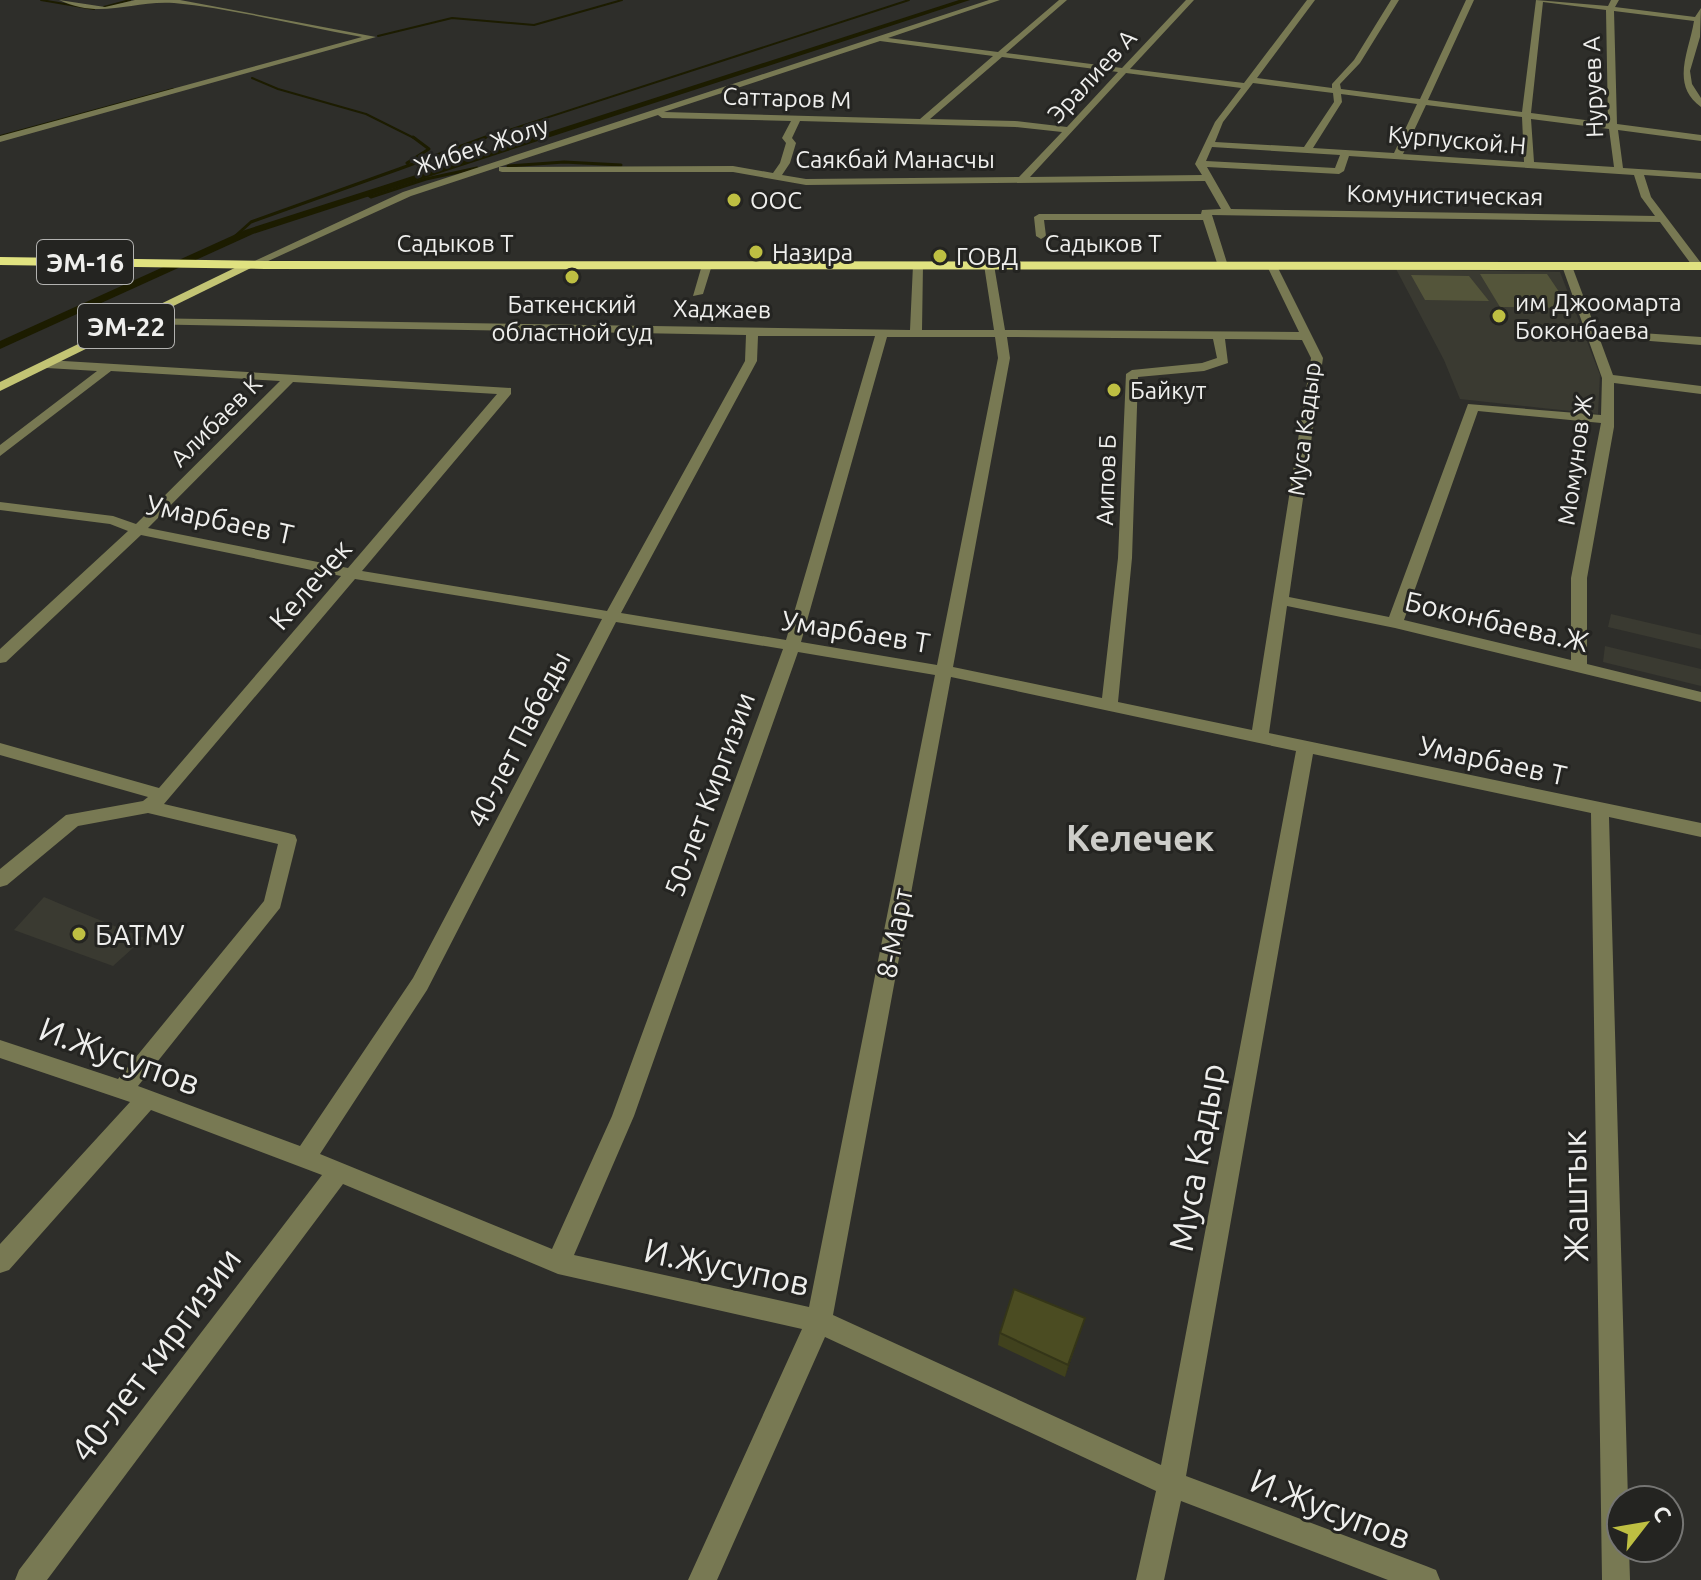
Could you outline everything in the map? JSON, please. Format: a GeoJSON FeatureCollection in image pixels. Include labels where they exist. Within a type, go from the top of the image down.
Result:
{"type":"FeatureCollection","features":[{"type":"Feature","properties":{"kind":"highway","name":"ЭМ-16"},"geometry":{"type":"LineString","coordinates":[[0,261],[258,265]]}},
{"type":"Feature","properties":{"kind":"highway","name":"Садыков Т"},"geometry":{"type":"LineString","coordinates":[[258,265],[1700,266]]}},
{"type":"Feature","properties":{"kind":"main road","name":"Жибек Жолу"},"geometry":{"type":"LineString","coordinates":[[0,387],[258,265]]}},
{"type":"Feature","properties":{"kind":"street"},"geometry":{"type":"LineString","coordinates":[[0,139],[372,37],[173,1],[140,1],[105,9],[63,0]]}},
{"type":"Feature","properties":{"kind":"street","name":"Жибек Жолу"},"geometry":{"type":"LineString","coordinates":[[258,265],[407,194],[996,0]]}},
{"type":"Feature","properties":{"kind":"street"},"geometry":{"type":"LineString","coordinates":[[923,121],[1063,0]]}},
{"type":"Feature","properties":{"kind":"street","name":"Эралиев А"},"geometry":{"type":"LineString","coordinates":[[1023,179],[1190,0]]}},
{"type":"Feature","properties":{"kind":"street"},"geometry":{"type":"LineString","coordinates":[[1200,164],[1219,122],[1311,0]]}},
{"type":"Feature","properties":{"kind":"street"},"geometry":{"type":"LineString","coordinates":[[1307,150],[1338,102],[1336,84],[1357,61],[1395,0]]}},
{"type":"Feature","properties":{"kind":"street"},"geometry":{"type":"LineString","coordinates":[[1398,155],[1470,0]]}},
{"type":"Feature","properties":{"kind":"street"},"geometry":{"type":"LineString","coordinates":[[1529,166],[1526,114],[1541,0],[1613,4],[1700,17],[1697,45],[1684,65],[1688,88],[1701,104]]}},
{"type":"Feature","properties":{"kind":"street","name":"Нуруев А"},"geometry":{"type":"LineString","coordinates":[[1613,4],[1613,127],[1619,172]]}},
{"type":"Feature","properties":{"kind":"street"},"geometry":{"type":"LineString","coordinates":[[877,39],[1123,72],[1338,91],[1701,138]]}},
{"type":"Feature","properties":{"kind":"street"},"geometry":{"type":"LineString","coordinates":[[1684,65],[1701,67]]}},
{"type":"Feature","properties":{"kind":"street"},"geometry":{"type":"LineString","coordinates":[[1688,88],[1701,89]]}},
{"type":"Feature","properties":{"kind":"street","name":"Саттаров М"},"geometry":{"type":"LineString","coordinates":[[650,114],[1015,124],[1071,130]]}},
{"type":"Feature","properties":{"kind":"street"},"geometry":{"type":"LineString","coordinates":[[775,177],[785,163],[791,143],[787,138],[797,118]]}},
{"type":"Feature","properties":{"kind":"street","name":"Курпуской.Н"},"geometry":{"type":"LineString","coordinates":[[1209,144],[1701,176]]}},
{"type":"Feature","properties":{"kind":"street"},"geometry":{"type":"LineString","coordinates":[[1200,164],[1339,171],[1346,152]]}},
{"type":"Feature","properties":{"kind":"street"},"geometry":{"type":"LineString","coordinates":[[1200,164],[1228,212]]}},
{"type":"Feature","properties":{"kind":"street","name":"Саякбай Манасчы"},"geometry":{"type":"LineString","coordinates":[[486,170],[627,167],[733,169],[806,182],[1210,178]]}},
{"type":"Feature","properties":{"kind":"street"},"geometry":{"type":"LineString","coordinates":[[1639,174],[1646,197],[1700,266]]}},
{"type":"Feature","properties":{"kind":"street","name":"Комунистическая"},"geometry":{"type":"LineString","coordinates":[[1208,217],[1206,212],[1662,219]]}},
{"type":"Feature","properties":{"kind":"street"},"geometry":{"type":"LineString","coordinates":[[1041,236],[1039,217],[1208,217],[1223,266]]}},
{"type":"Feature","properties":{"kind":"street"},"geometry":{"type":"LineString","coordinates":[[697,294],[707,265]]}},
{"type":"Feature","properties":{"kind":"street"},"geometry":{"type":"LineString","coordinates":[[916,333],[918,265]]}},
{"type":"Feature","properties":{"kind":"street","name":"8-Март"},"geometry":{"type":"LineString","coordinates":[[702,1580],[819,1321],[1004,358],[989,265]]}},
{"type":"Feature","properties":{"kind":"street","name":"Муса Кадыр"},"geometry":{"type":"LineString","coordinates":[[1260,735],[1317,358],[1272,266]]}},
{"type":"Feature","properties":{"kind":"street","name":"Момунов Ж"},"geometry":{"type":"LineString","coordinates":[[1567,266],[1608,378],[1607,420],[1579,578],[1579,668]]}},
{"type":"Feature","properties":{"kind":"street","name":"Хаджаев"},"geometry":{"type":"LineString","coordinates":[[136,321],[752,332],[1307,336]]}},
{"type":"Feature","properties":{"kind":"street","name":"40-лет Пабеды"},"geometry":{"type":"LineString","coordinates":[[304,1159],[420,984],[611,617],[751,361],[752,332]]}},
{"type":"Feature","properties":{"kind":"street","name":"50-лет Киргизии"},"geometry":{"type":"LineString","coordinates":[[558,1263],[623,1116],[792,647],[882,333]]}},
{"type":"Feature","properties":{"kind":"street"},"geometry":{"type":"LineString","coordinates":[[1592,333],[1701,341]]}},
{"type":"Feature","properties":{"kind":"street","name":"Аипов Б"},"geometry":{"type":"LineString","coordinates":[[1109,707],[1125,558],[1132,374],[1204,367],[1224,360],[1218,336]]}},
{"type":"Feature","properties":{"kind":"street"},"geometry":{"type":"LineString","coordinates":[[47,364],[288,380]]}},
{"type":"Feature","properties":{"kind":"street"},"geometry":{"type":"LineString","coordinates":[[0,452],[108,368]]}},
{"type":"Feature","properties":{"kind":"street"},"geometry":{"type":"LineString","coordinates":[[1608,378],[1701,390]]}},
{"type":"Feature","properties":{"kind":"street","name":"Келечек"},"geometry":{"type":"LineString","coordinates":[[155,801],[354,574],[507,391],[288,380]]}},
{"type":"Feature","properties":{"kind":"street","name":"Алибаев К"},"geometry":{"type":"LineString","coordinates":[[0,658],[138,530],[288,380]]}},
{"type":"Feature","properties":{"kind":"street"},"geometry":{"type":"LineString","coordinates":[[1395,623],[1473,407],[1607,420]]}},
{"type":"Feature","properties":{"kind":"street","name":"Умарбаев Т"},"geometry":{"type":"LineString","coordinates":[[0,506],[113,520],[138,530],[354,574],[945,671],[1701,830]]}},
{"type":"Feature","properties":{"kind":"street","name":"Боконбаева.Ж"},"geometry":{"type":"LineString","coordinates":[[1279,600],[1395,623],[1701,697]]}},
{"type":"Feature","properties":{"kind":"street","name":"Муса Кадыр"},"geometry":{"type":"LineString","coordinates":[[1150,1580],[1171,1484],[1306,745]]}},
{"type":"Feature","properties":{"kind":"street"},"geometry":{"type":"LineString","coordinates":[[0,749],[155,801],[288,840],[273,903],[122,1090]]}},
{"type":"Feature","properties":{"kind":"street"},"geometry":{"type":"LineString","coordinates":[[0,880],[73,820],[155,801]]}},
{"type":"Feature","properties":{"kind":"street","name":"Жаштык"},"geometry":{"type":"LineString","coordinates":[[1600,810],[1616,1580]]}},
{"type":"Feature","properties":{"kind":"street","name":"И.Жусупов"},"geometry":{"type":"LineString","coordinates":[[0,1049],[122,1090],[339,1171],[558,1263],[819,1321],[1171,1484],[1426,1580]]}},
{"type":"Feature","properties":{"kind":"street"},"geometry":{"type":"LineString","coordinates":[[0,1262],[146,1100]]}},
{"type":"Feature","properties":{"kind":"street","name":"40-лет киргизии"},"geometry":{"type":"LineString","coordinates":[[29,1580],[339,1171]]}},
{"type":"Feature","properties":{"kind":"shaded area","name":"им Джоомарта Боконбаева"},"geometry":{"type":"Polygon","coordinates":[[[1396,269],[1560,272],[1600,375],[1598,414],[1460,399],[1444,360],[1396,269]]]}},
{"type":"Feature","properties":{"kind":"shaded area"},"geometry":{"type":"Polygon","coordinates":[[[1611,614],[1701,635],[1701,649],[1608,627],[1611,614]]]}},
{"type":"Feature","properties":{"kind":"shaded area"},"geometry":{"type":"Polygon","coordinates":[[[1605,646],[1701,669],[1701,686],[1603,662],[1605,646]]]}},
{"type":"Feature","properties":{"kind":"shaded area","name":"БАТМУ"},"geometry":{"type":"Polygon","coordinates":[[[44,897],[144,938],[113,966],[14,930],[44,897]]]}},
{"type":"Feature","properties":{"kind":"green space"},"geometry":{"type":"Polygon","coordinates":[[[1480,274],[1547,274],[1570,308],[1500,307],[1480,274]]]}},
{"type":"Feature","properties":{"kind":"green space"},"geometry":{"type":"Polygon","coordinates":[[[1411,275],[1469,276],[1489,301],[1425,300],[1411,275]]]}},
{"type":"Feature","properties":{"kind":"building"},"geometry":{"type":"Polygon","coordinates":[[[1014,1289],[1085,1318],[1068,1365],[1000,1333],[1014,1289]]]}},
{"type":"Feature","properties":{"kind":"waterway"},"geometry":{"type":"LineString","coordinates":[[41,0],[94,9]]}},
{"type":"Feature","properties":{"kind":"waterway"},"geometry":{"type":"LineString","coordinates":[[104,7],[130,0]]}},
{"type":"Feature","properties":{"kind":"waterway"},"geometry":{"type":"LineString","coordinates":[[378,36],[452,18],[534,25],[622,0]]}},
{"type":"Feature","properties":{"kind":"waterway"},"geometry":{"type":"LineString","coordinates":[[481,139],[909,0]]}},
{"type":"Feature","properties":{"kind":"waterway"},"geometry":{"type":"LineString","coordinates":[[0,345],[249,232],[966,0]]}},
{"type":"Feature","properties":{"kind":"waterway"},"geometry":{"type":"LineString","coordinates":[[252,78],[278,89],[366,114],[415,138]]}},
{"type":"Feature","properties":{"kind":"waterway"},"geometry":{"type":"LineString","coordinates":[[0,136],[173,89]]}},
{"type":"Feature","properties":{"kind":"waterway"},"geometry":{"type":"LineString","coordinates":[[232,239],[251,222],[486,137]]}},
{"type":"Feature","properties":{"kind":"waterway"},"geometry":{"type":"LineString","coordinates":[[407,163],[429,149],[415,138]]}},
{"type":"Feature","properties":{"kind":"waterway"},"geometry":{"type":"LineString","coordinates":[[508,166],[564,162],[621,165]]}},
{"type":"Feature","properties":{"kind":"waterway"},"geometry":{"type":"LineString","coordinates":[[367,194],[371,197],[426,179],[477,168]]}},
{"type":"Feature","properties":{"kind":"place","name":"ООС"},"geometry":{"type":"Point","coordinates":[734,200]}},
{"type":"Feature","properties":{"kind":"place","name":"Назира"},"geometry":{"type":"Point","coordinates":[756,252]}},
{"type":"Feature","properties":{"kind":"place","name":"ГОВД"},"geometry":{"type":"Point","coordinates":[940,256]}},
{"type":"Feature","properties":{"kind":"place","name":"Баткенский областной суд"},"geometry":{"type":"Point","coordinates":[572,277]}},
{"type":"Feature","properties":{"kind":"place","name":"им Джоомарта Боконбаева"},"geometry":{"type":"Point","coordinates":[1499,316]}},
{"type":"Feature","properties":{"kind":"place","name":"Байкут"},"geometry":{"type":"Point","coordinates":[1114,390]}},
{"type":"Feature","properties":{"kind":"place","name":"БАТМУ"},"geometry":{"type":"Point","coordinates":[79,934]}},
{"type":"Feature","properties":{"kind":"district","name":"Келечек"},"geometry":{"type":"Point","coordinates":[1140,837]}}]}
